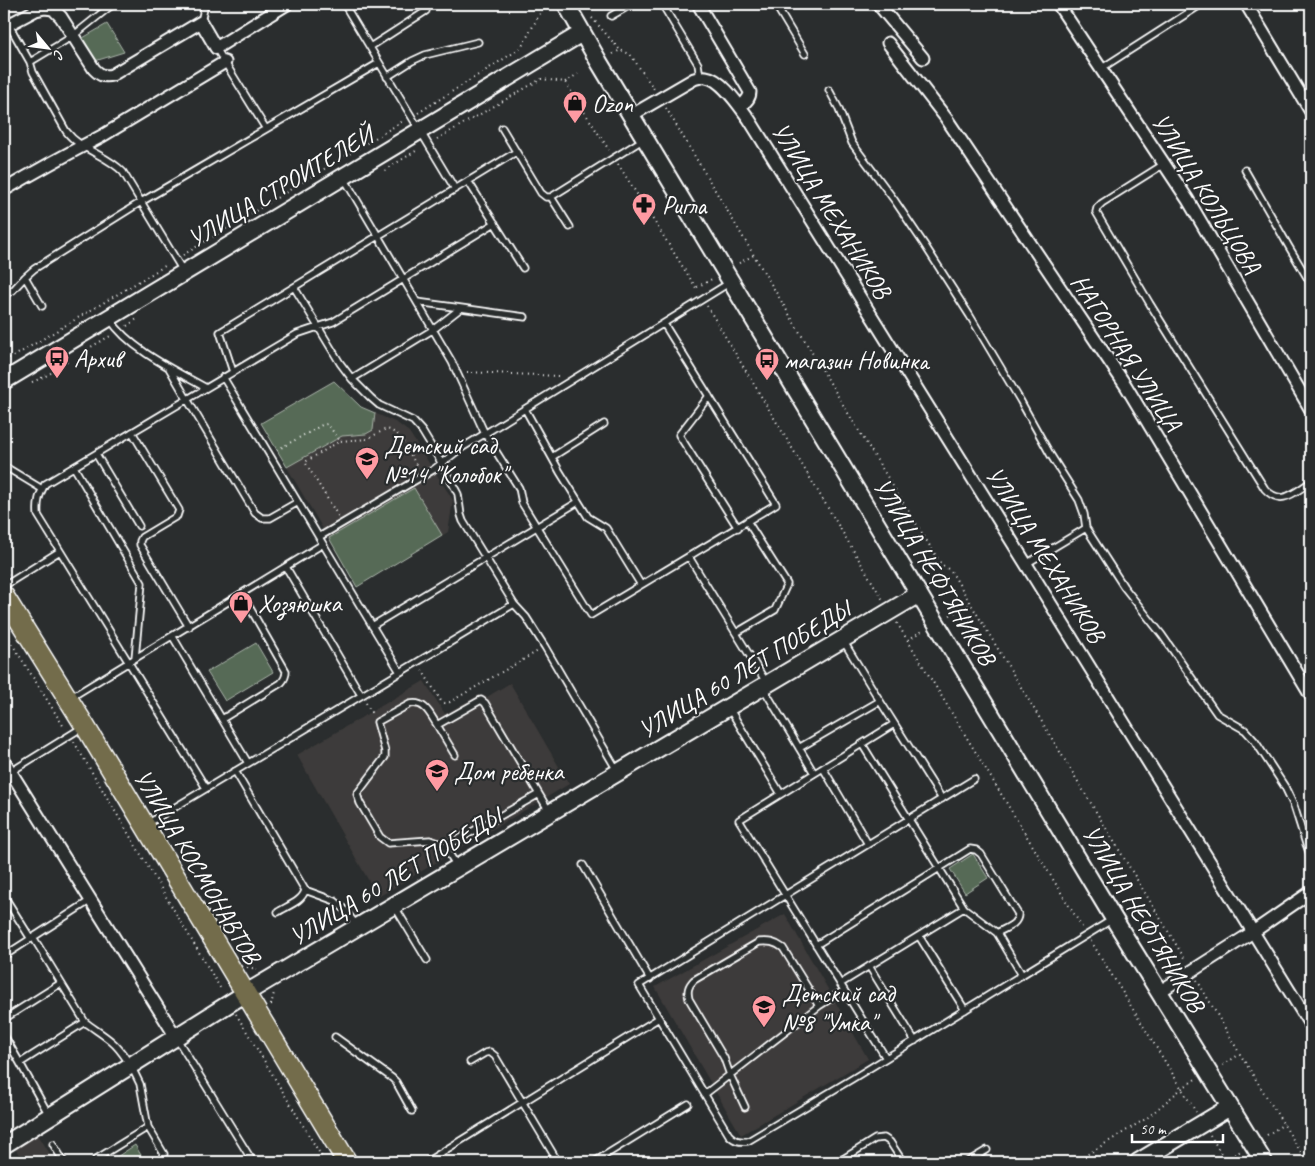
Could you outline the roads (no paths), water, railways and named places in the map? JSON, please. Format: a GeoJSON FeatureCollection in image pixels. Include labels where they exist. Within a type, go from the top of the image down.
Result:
{"type":"FeatureCollection","features":[{"type":"Feature","properties":{"kind":"main road","name":"УЛИЦА НЕФТЯНИКОВ"},"geometry":{"type":"LineString","coordinates":[[566,4],[1114,919],[1264,1162]]}},
{"type":"Feature","properties":{"kind":"main road","name":"УЛИЦА СТРОИТЕЛЕЙ"},"geometry":{"type":"LineString","coordinates":[[4,381],[109,318],[180,266],[343,178],[424,138],[582,33]]}},
{"type":"Feature","properties":{"kind":"main road","name":"УЛИЦА 60 ЛЕТ ПОБЕДЫ"},"geometry":{"type":"LineString","coordinates":[[4,1146],[246,993],[919,594]]}},
{"type":"Feature","properties":{"kind":"main road","name":"УЛИЦА КОСМОНАВТОВ"},"geometry":{"type":"LineString","coordinates":[[4,596],[69,699],[77,731],[145,825],[347,1162]]}},
{"type":"Feature","properties":{"kind":"main road"},"geometry":{"type":"LineString","coordinates":[[1138,1162],[1230,1107]]}},
{"type":"Feature","properties":{"kind":"street"},"geometry":{"type":"LineString","coordinates":[[6,26],[36,10],[53,9],[74,36],[94,69],[99,75],[106,76],[112,75],[201,22],[216,48],[287,4]]}},
{"type":"Feature","properties":{"kind":"street","name":"УЛИЦА МЕХАНИКОВ"},"geometry":{"type":"LineString","coordinates":[[698,4],[750,92],[750,96],[740,107]]}},
{"type":"Feature","properties":{"kind":"street"},"geometry":{"type":"LineString","coordinates":[[878,4],[923,58]]}},
{"type":"Feature","properties":{"kind":"street","name":"УЛИЦА КОЛЬЦОВА"},"geometry":{"type":"LineString","coordinates":[[1058,4],[1188,200],[1311,410]]}},
{"type":"Feature","properties":{"kind":"street"},"geometry":{"type":"LineString","coordinates":[[1246,4],[1311,112]]}},
{"type":"Feature","properties":{"kind":"street","name":"НАГОРНАЯ УЛИЦА"},"geometry":{"type":"LineString","coordinates":[[888,44],[946,118],[1126,386],[1311,696]]}},
{"type":"Feature","properties":{"kind":"street"},"geometry":{"type":"LineString","coordinates":[[4,190],[102,136],[225,62]]}},
{"type":"Feature","properties":{"kind":"street"},"geometry":{"type":"LineString","coordinates":[[632,115],[700,77]]}},
{"type":"Feature","properties":{"kind":"street","name":"УЛИЦА МЕХАНИКОВ"},"geometry":{"type":"LineString","coordinates":[[700,77],[713,79],[726,90],[749,119],[1311,1026]]}},
{"type":"Feature","properties":{"kind":"street"},"geometry":{"type":"LineString","coordinates":[[4,761],[7,774],[91,900],[176,1037]]}},
{"type":"Feature","properties":{"kind":"street"},"geometry":{"type":"LineString","coordinates":[[1159,992],[1253,932],[1311,892]]}},
{"type":"Feature","properties":{"kind":"lane"},"geometry":{"type":"LineString","coordinates":[[91,4],[108,8]]}},
{"type":"Feature","properties":{"kind":"lane"},"geometry":{"type":"LineString","coordinates":[[30,62],[74,36],[114,4]]}},
{"type":"Feature","properties":{"kind":"lane"},"geometry":{"type":"LineString","coordinates":[[201,22],[205,4]]}},
{"type":"Feature","properties":{"kind":"lane"},"geometry":{"type":"LineString","coordinates":[[344,4],[455,189]]}},
{"type":"Feature","properties":{"kind":"lane"},"geometry":{"type":"LineString","coordinates":[[611,16],[632,4]]}},
{"type":"Feature","properties":{"kind":"lane"},"geometry":{"type":"LineString","coordinates":[[662,4],[698,64],[700,77]]}},
{"type":"Feature","properties":{"kind":"lane"},"geometry":{"type":"LineString","coordinates":[[775,4],[805,54]]}},
{"type":"Feature","properties":{"kind":"lane"},"geometry":{"type":"LineString","coordinates":[[1102,68],[1202,4]]}},
{"type":"Feature","properties":{"kind":"lane"},"geometry":{"type":"LineString","coordinates":[[370,47],[426,11]]}},
{"type":"Feature","properties":{"kind":"lane"},"geometry":{"type":"LineString","coordinates":[[6,26],[30,62],[33,72],[66,131],[81,146],[117,166],[123,172],[180,266]]}},
{"type":"Feature","properties":{"kind":"lane"},"geometry":{"type":"LineString","coordinates":[[387,76],[425,55],[478,42]]}},
{"type":"Feature","properties":{"kind":"lane"},"geometry":{"type":"LineString","coordinates":[[216,48],[266,129]]}},
{"type":"Feature","properties":{"kind":"lane"},"geometry":{"type":"LineString","coordinates":[[4,295],[13,290],[34,269],[141,202],[379,63]]}},
{"type":"Feature","properties":{"kind":"lane"},"geometry":{"type":"LineString","coordinates":[[829,90],[852,143],[895,201],[970,316],[1050,454],[1079,500],[1086,528],[1124,587],[1162,635],[1217,714],[1245,730],[1255,741],[1285,787],[1294,806],[1311,856]]}},
{"type":"Feature","properties":{"kind":"lane"},"geometry":{"type":"LineString","coordinates":[[502,128],[541,193],[546,197],[551,197],[646,138]]}},
{"type":"Feature","properties":{"kind":"lane"},"geometry":{"type":"LineString","coordinates":[[233,372],[220,332],[516,152]]}},
{"type":"Feature","properties":{"kind":"lane"},"geometry":{"type":"LineString","coordinates":[[1164,164],[1102,203],[1096,212],[1150,304],[1265,489],[1272,496],[1284,498],[1311,482]]}},
{"type":"Feature","properties":{"kind":"lane"},"geometry":{"type":"LineString","coordinates":[[1245,170],[1288,248],[1311,284]]}},
{"type":"Feature","properties":{"kind":"lane"},"geometry":{"type":"LineString","coordinates":[[343,178],[434,329],[457,371],[485,434],[518,488],[522,504],[591,615],[776,504],[664,324]]}},
{"type":"Feature","properties":{"kind":"lane"},"geometry":{"type":"LineString","coordinates":[[468,181],[523,268]]}},
{"type":"Feature","properties":{"kind":"lane"},"geometry":{"type":"LineString","coordinates":[[551,197],[570,227]]}},
{"type":"Feature","properties":{"kind":"lane"},"geometry":{"type":"LineString","coordinates":[[206,788],[38,515],[37,504],[39,494],[45,484],[224,377],[297,334],[333,322],[495,223]]}},
{"type":"Feature","properties":{"kind":"lane"},"geometry":{"type":"LineString","coordinates":[[26,277],[42,306]]}},
{"type":"Feature","properties":{"kind":"lane"},"geometry":{"type":"LineString","coordinates":[[319,538],[442,464],[460,449],[732,282]]}},
{"type":"Feature","properties":{"kind":"lane"},"geometry":{"type":"LineString","coordinates":[[294,287],[340,363],[352,379],[380,405],[418,425],[458,494],[463,520],[514,604],[526,616],[618,772]]}},
{"type":"Feature","properties":{"kind":"lane"},"geometry":{"type":"LineString","coordinates":[[417,302],[526,317]]}},
{"type":"Feature","properties":{"kind":"lane"},"geometry":{"type":"LineString","coordinates":[[352,379],[434,329],[461,308]]}},
{"type":"Feature","properties":{"kind":"lane"},"geometry":{"type":"LineString","coordinates":[[109,318],[118,331],[130,342],[169,368],[206,388]]}},
{"type":"Feature","properties":{"kind":"lane"},"geometry":{"type":"LineString","coordinates":[[169,368],[186,400],[255,513],[262,518],[270,518],[298,502]]}},
{"type":"Feature","properties":{"kind":"lane"},"geometry":{"type":"LineString","coordinates":[[224,377],[400,672]]}},
{"type":"Feature","properties":{"kind":"lane"},"geometry":{"type":"LineString","coordinates":[[709,396],[679,435],[738,528]]}},
{"type":"Feature","properties":{"kind":"lane"},"geometry":{"type":"LineString","coordinates":[[525,409],[578,502],[588,517],[606,528],[641,585]]}},
{"type":"Feature","properties":{"kind":"lane"},"geometry":{"type":"LineString","coordinates":[[552,457],[604,424]]}},
{"type":"Feature","properties":{"kind":"lane"},"geometry":{"type":"LineString","coordinates":[[132,432],[179,510],[177,516],[142,537],[140,545],[189,627]]}},
{"type":"Feature","properties":{"kind":"lane"},"geometry":{"type":"LineString","coordinates":[[96,454],[139,526]]}},
{"type":"Feature","properties":{"kind":"lane"},"geometry":{"type":"LineString","coordinates":[[4,466],[42,489]]}},
{"type":"Feature","properties":{"kind":"lane"},"geometry":{"type":"LineString","coordinates":[[74,467],[142,583],[135,658]]}},
{"type":"Feature","properties":{"kind":"lane"},"geometry":{"type":"LineString","coordinates":[[372,626],[578,502]]}},
{"type":"Feature","properties":{"kind":"lane"},"geometry":{"type":"LineString","coordinates":[[736,633],[776,610],[787,584],[748,521]]}},
{"type":"Feature","properties":{"kind":"lane"},"geometry":{"type":"LineString","coordinates":[[1026,564],[1086,528]]}},
{"type":"Feature","properties":{"kind":"lane"},"geometry":{"type":"LineString","coordinates":[[69,699],[323,544]]}},
{"type":"Feature","properties":{"kind":"lane"},"geometry":{"type":"LineString","coordinates":[[4,586],[60,551]]}},
{"type":"Feature","properties":{"kind":"lane"},"geometry":{"type":"LineString","coordinates":[[689,557],[736,633],[814,773]]}},
{"type":"Feature","properties":{"kind":"lane"},"geometry":{"type":"LineString","coordinates":[[286,567],[361,695]]}},
{"type":"Feature","properties":{"kind":"lane"},"geometry":{"type":"LineString","coordinates":[[222,719],[282,683],[286,675],[286,671],[242,594]]}},
{"type":"Feature","properties":{"kind":"lane"},"geometry":{"type":"LineString","coordinates":[[145,825],[514,604]]}},
{"type":"Feature","properties":{"kind":"lane"},"geometry":{"type":"LineString","coordinates":[[173,636],[248,763]]}},
{"type":"Feature","properties":{"kind":"lane"},"geometry":{"type":"LineString","coordinates":[[843,640],[942,799]]}},
{"type":"Feature","properties":{"kind":"lane"},"geometry":{"type":"LineString","coordinates":[[437,725],[476,702],[481,700],[485,703],[550,813]]}},
{"type":"Feature","properties":{"kind":"lane"},"geometry":{"type":"LineString","coordinates":[[799,748],[880,701]]}},
{"type":"Feature","properties":{"kind":"lane"},"geometry":{"type":"LineString","coordinates":[[455,755],[423,705],[410,704],[377,722],[385,757],[357,794],[360,803],[380,836],[388,843],[430,840],[436,842],[445,847],[458,868]]}},
{"type":"Feature","properties":{"kind":"lane"},"geometry":{"type":"LineString","coordinates":[[729,707],[781,794]]}},
{"type":"Feature","properties":{"kind":"lane"},"geometry":{"type":"LineString","coordinates":[[886,1058],[739,820],[894,724]]}},
{"type":"Feature","properties":{"kind":"lane"},"geometry":{"type":"LineString","coordinates":[[7,774],[77,731]]}},
{"type":"Feature","properties":{"kind":"lane"},"geometry":{"type":"LineString","coordinates":[[862,744],[964,908],[997,933],[1022,975]]}},
{"type":"Feature","properties":{"kind":"lane"},"geometry":{"type":"LineString","coordinates":[[822,768],[868,844]]}},
{"type":"Feature","properties":{"kind":"lane"},"geometry":{"type":"LineString","coordinates":[[235,771],[305,890],[335,901],[358,927]]}},
{"type":"Feature","properties":{"kind":"lane"},"geometry":{"type":"LineString","coordinates":[[974,779],[639,985],[729,1135],[734,1140],[739,1142],[748,1141],[1114,919]]}},
{"type":"Feature","properties":{"kind":"lane"},"geometry":{"type":"LineString","coordinates":[[445,847],[539,794]]}},
{"type":"Feature","properties":{"kind":"lane"},"geometry":{"type":"LineString","coordinates":[[816,945],[970,849],[976,850],[981,854],[1018,914],[1018,919],[1015,923],[997,933]]}},
{"type":"Feature","properties":{"kind":"lane"},"geometry":{"type":"LineString","coordinates":[[583,866],[650,978]]}},
{"type":"Feature","properties":{"kind":"lane"},"geometry":{"type":"LineString","coordinates":[[278,912],[300,899],[304,895],[305,890]]}},
{"type":"Feature","properties":{"kind":"lane"},"geometry":{"type":"LineString","coordinates":[[4,896],[62,983],[85,1022],[111,1041],[130,1066],[140,1084],[148,1127],[164,1154],[162,1162]]}},
{"type":"Feature","properties":{"kind":"lane"},"geometry":{"type":"LineString","coordinates":[[4,956],[91,900]]}},
{"type":"Feature","properties":{"kind":"lane"},"geometry":{"type":"LineString","coordinates":[[393,906],[427,960]]}},
{"type":"Feature","properties":{"kind":"lane"},"geometry":{"type":"LineString","coordinates":[[840,984],[964,908]]}},
{"type":"Feature","properties":{"kind":"lane"},"geometry":{"type":"LineString","coordinates":[[919,936],[965,1010]]}},
{"type":"Feature","properties":{"kind":"lane"},"geometry":{"type":"LineString","coordinates":[[745,1108],[724,1058],[689,999],[689,986],[694,980],[759,942],[767,941],[776,943],[783,948],[819,1006]]}},
{"type":"Feature","properties":{"kind":"lane"},"geometry":{"type":"LineString","coordinates":[[869,966],[915,1041]]}},
{"type":"Feature","properties":{"kind":"lane"},"geometry":{"type":"LineString","coordinates":[[4,1019],[62,983]]}},
{"type":"Feature","properties":{"kind":"lane"},"geometry":{"type":"LineString","coordinates":[[705,1094],[819,1006],[844,991]]}},
{"type":"Feature","properties":{"kind":"lane"},"geometry":{"type":"LineString","coordinates":[[426,1162],[659,1018]]}},
{"type":"Feature","properties":{"kind":"lane"},"geometry":{"type":"LineString","coordinates":[[20,1063],[85,1022]]}},
{"type":"Feature","properties":{"kind":"lane"},"geometry":{"type":"LineString","coordinates":[[4,1036],[50,1116]]}},
{"type":"Feature","properties":{"kind":"lane"},"geometry":{"type":"LineString","coordinates":[[176,1037],[253,1162]]}},
{"type":"Feature","properties":{"kind":"lane"},"geometry":{"type":"LineString","coordinates":[[335,1037],[392,1078],[412,1111]]}},
{"type":"Feature","properties":{"kind":"lane"},"geometry":{"type":"LineString","coordinates":[[470,1062],[485,1053],[490,1052],[495,1056],[558,1162]]}},
{"type":"Feature","properties":{"kind":"lane"},"geometry":{"type":"LineString","coordinates":[[594,1162],[688,1104]]}},
{"type":"Feature","properties":{"kind":"lane"},"geometry":{"type":"LineString","coordinates":[[95,1162],[96,1159],[148,1127]]}},
{"type":"Feature","properties":{"kind":"lane"},"geometry":{"type":"LineString","coordinates":[[838,1162],[875,1139],[884,1138],[890,1142],[900,1161]]}},
{"type":"Feature","properties":{"kind":"lane"},"geometry":{"type":"LineString","coordinates":[[53,1144],[64,1162]]}},
{"type":"Feature","properties":{"kind":"lane"},"geometry":{"type":"LineString","coordinates":[[967,1162],[987,1150]]}},
{"type":"Feature","properties":{"kind":"place","name":"Ozon"},"geometry":{"type":"Point","coordinates":[575,124]}},
{"type":"Feature","properties":{"kind":"place","name":"Ригла"},"geometry":{"type":"Point","coordinates":[644,226]}},
{"type":"Feature","properties":{"kind":"place","name":"Архив"},"geometry":{"type":"Point","coordinates":[57,379]}},
{"type":"Feature","properties":{"kind":"place","name":"магазин Новинка"},"geometry":{"type":"Point","coordinates":[767,381]}},
{"type":"Feature","properties":{"kind":"place","name":"Детский сад №14 \"Колобок\""},"geometry":{"type":"Point","coordinates":[367,480]}},
{"type":"Feature","properties":{"kind":"place","name":"Хозяюшка"},"geometry":{"type":"Point","coordinates":[241,624]}},
{"type":"Feature","properties":{"kind":"place","name":"Дом ребенка"},"geometry":{"type":"Point","coordinates":[437,792]}},
{"type":"Feature","properties":{"kind":"place","name":"Детский сад №8 \"Умка\""},"geometry":{"type":"Point","coordinates":[764,1028]}}]}
